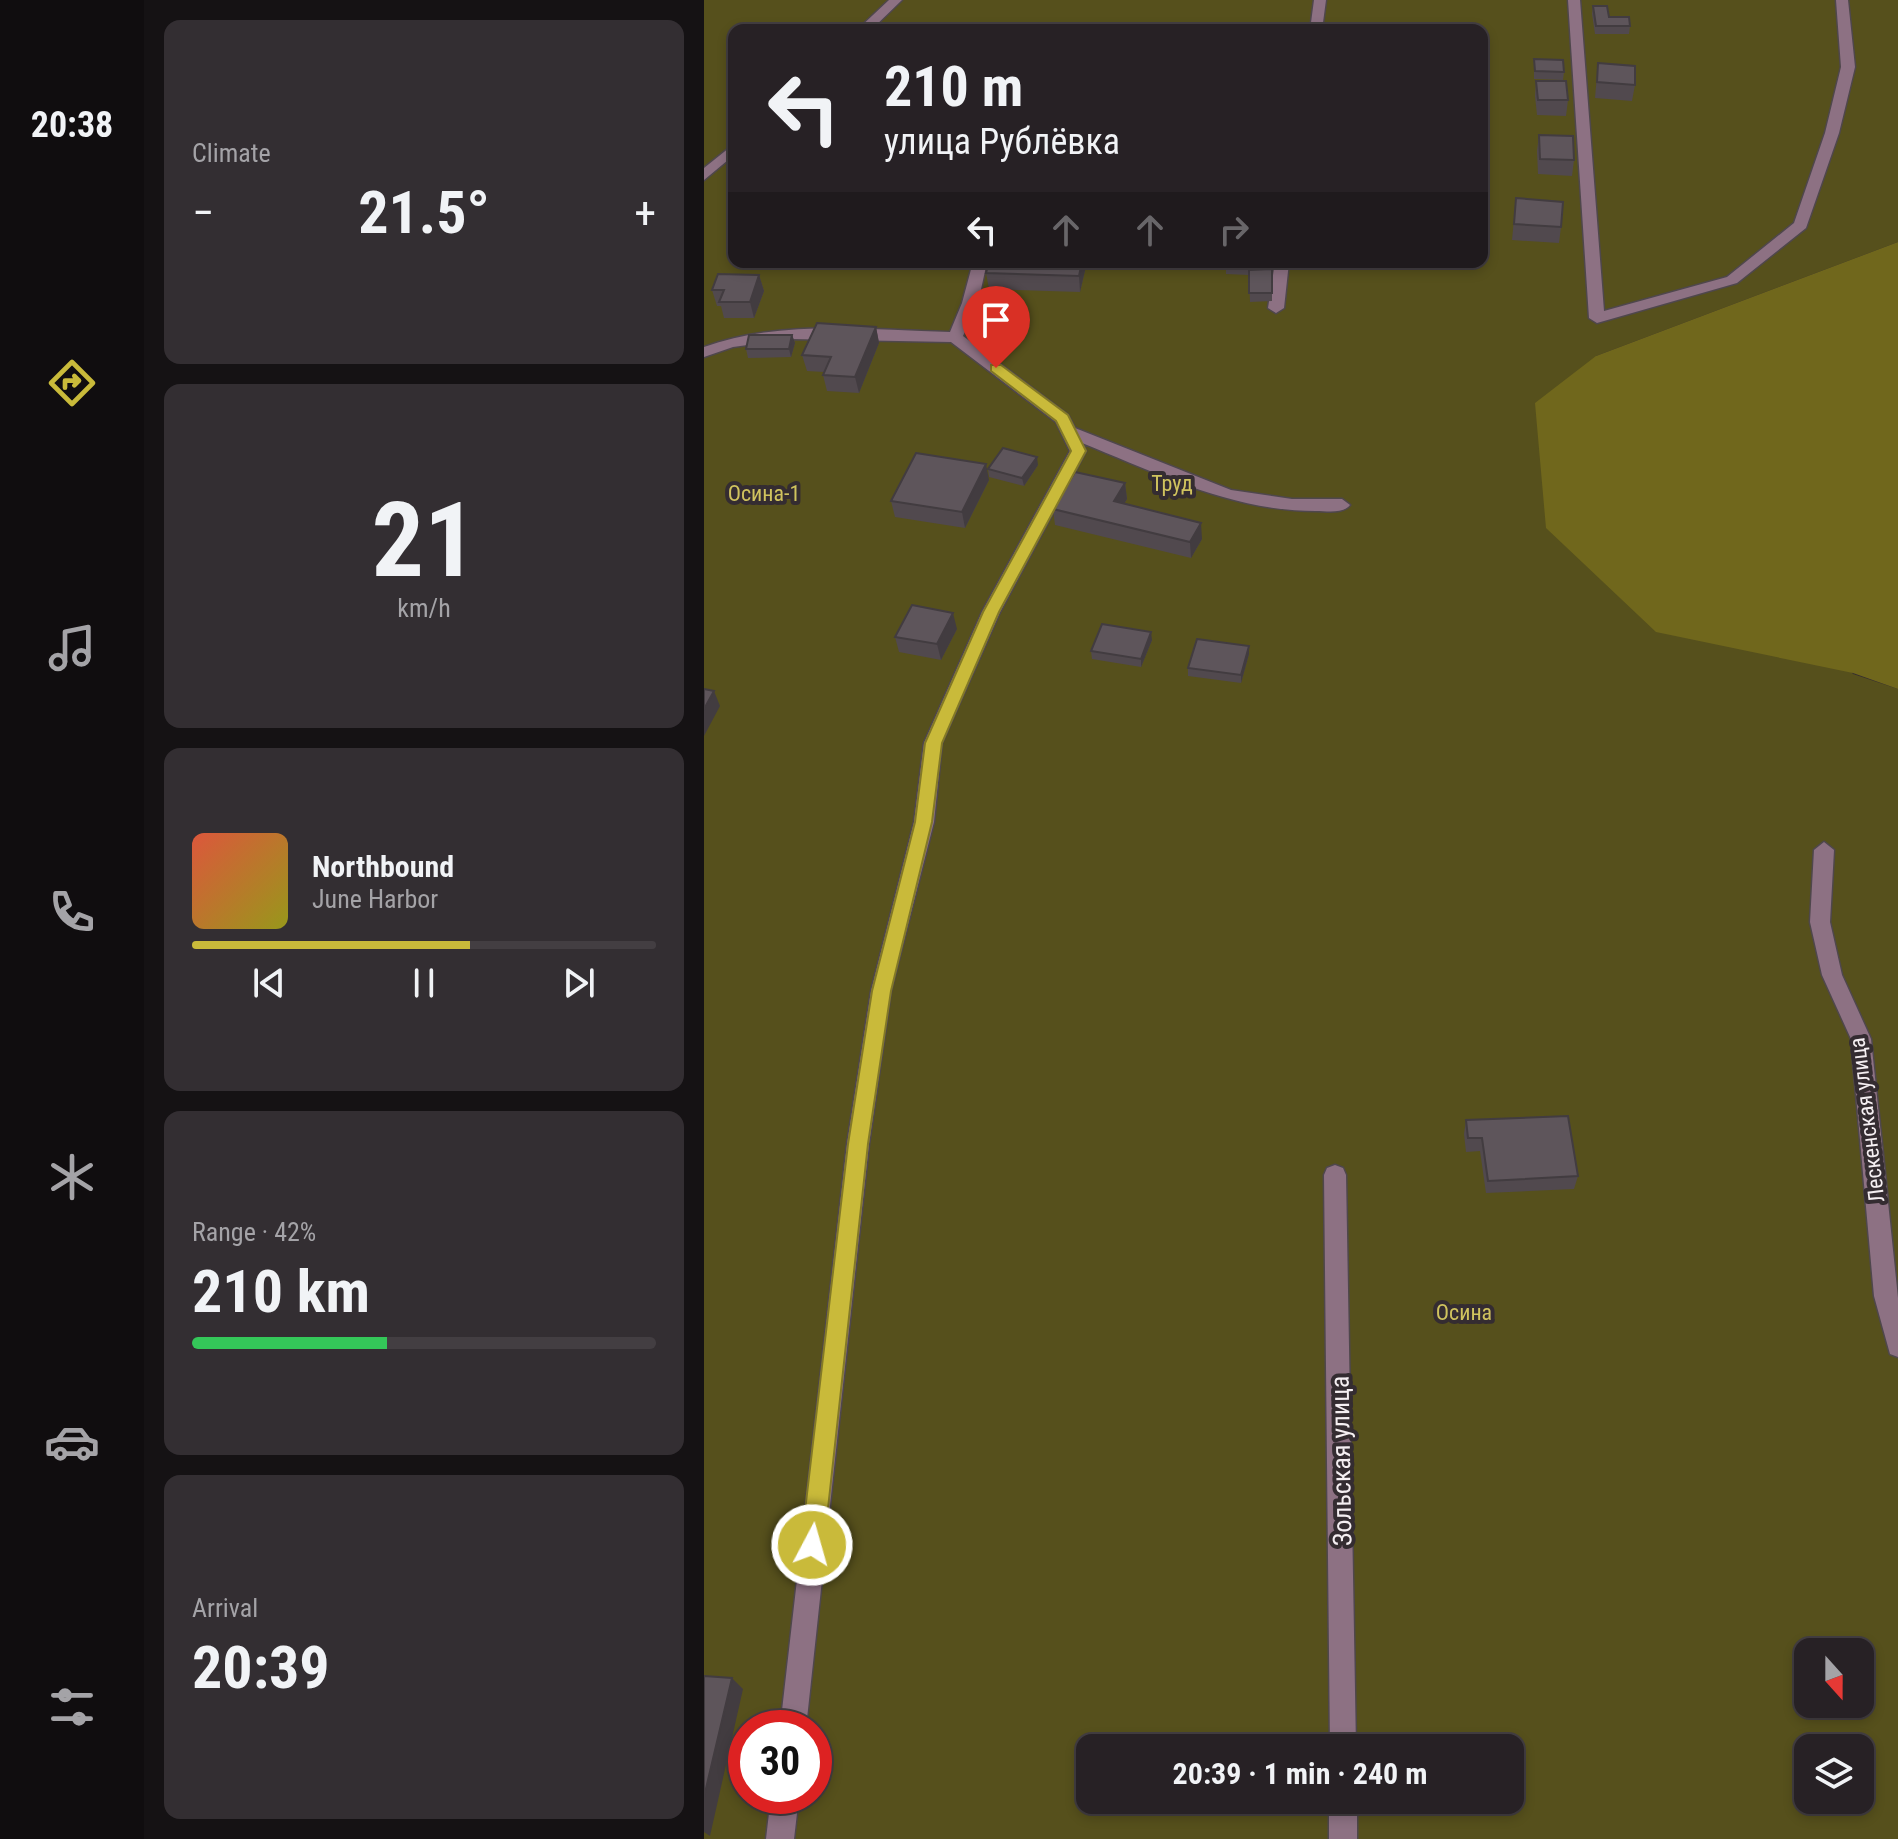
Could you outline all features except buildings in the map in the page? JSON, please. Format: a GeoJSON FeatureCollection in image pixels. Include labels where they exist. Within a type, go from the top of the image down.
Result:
{"type":"FeatureCollection","features":[{"type":"Feature","properties":{"kind":"street"},"geometry":{"type":"LineString","coordinates":[[870,24],[896,0]]}},
{"type":"Feature","properties":{"kind":"street"},"geometry":{"type":"LineString","coordinates":[[1317,24],[1320,0]]}},
{"type":"Feature","properties":{"kind":"street"},"geometry":{"type":"LineString","coordinates":[[1574,0],[1597,318],[1732,280],[1801,225],[1832,133],[1848,67],[1842,0]]}},
{"type":"Feature","properties":{"kind":"street"},"geometry":{"type":"LineString","coordinates":[[704,176],[728,154]]}},
{"type":"Feature","properties":{"kind":"street"},"geometry":{"type":"LineString","coordinates":[[955,337],[970,303],[979,268]]}},
{"type":"Feature","properties":{"kind":"street"},"geometry":{"type":"LineString","coordinates":[[1276,308],[1281,268]]}},
{"type":"Feature","properties":{"kind":"street"},"geometry":{"type":"LineString","coordinates":[[704,352],[726,342],[778,335],[955,337],[1062,419],[1078,451],[991,612],[933,743],[924,822],[881,991],[858,1144],[795,1710]]}},
{"type":"Feature","properties":{"kind":"street"},"geometry":{"type":"LineString","coordinates":[[1069,432],[1228,495],[1292,505],[1342,505]]}},
{"type":"Feature","properties":{"kind":"street","name":"Лескенская улица"},"geometry":{"type":"LineString","coordinates":[[1824,850],[1820,922],[1832,975],[1861,1039],[1886,1296],[1898,1346]]}},
{"type":"Feature","properties":{"kind":"street","name":"Зольская улица"},"geometry":{"type":"LineString","coordinates":[[1335,1175],[1343,1734]]}},
{"type":"Feature","properties":{"kind":"street"},"geometry":{"type":"LineString","coordinates":[[780,1839],[783,1814]]}},
{"type":"Feature","properties":{"kind":"street"},"geometry":{"type":"LineString","coordinates":[[1343,1814],[1343,1839]]}},
{"type":"Feature","properties":{"kind":"green space","name":"Осина"},"geometry":{"type":"Polygon","coordinates":[[[704,0],[1898,0],[1898,242],[1596,356],[1853,674],[1898,689],[1898,1839],[704,1839],[704,0]]]}},
{"type":"Feature","properties":{"kind":"shaded area"},"geometry":{"type":"Polygon","coordinates":[[[1898,242],[1898,689],[1853,673],[1656,632],[1546,528],[1535,403],[1596,356],[1898,242]]]}},
{"type":"Feature","properties":{"kind":"route"},"geometry":{"type":"LineString","coordinates":[[812,1545],[858,1144],[881,991],[924,822],[933,743],[991,612],[1078,451],[1062,419],[996,368]]}},
{"type":"Feature","properties":{"kind":"park label","name":"Труд"},"geometry":{"type":"Point","coordinates":[1172,483]}},
{"type":"Feature","properties":{"kind":"park label","name":"Осина-1"},"geometry":{"type":"Point","coordinates":[764,493]}}]}
